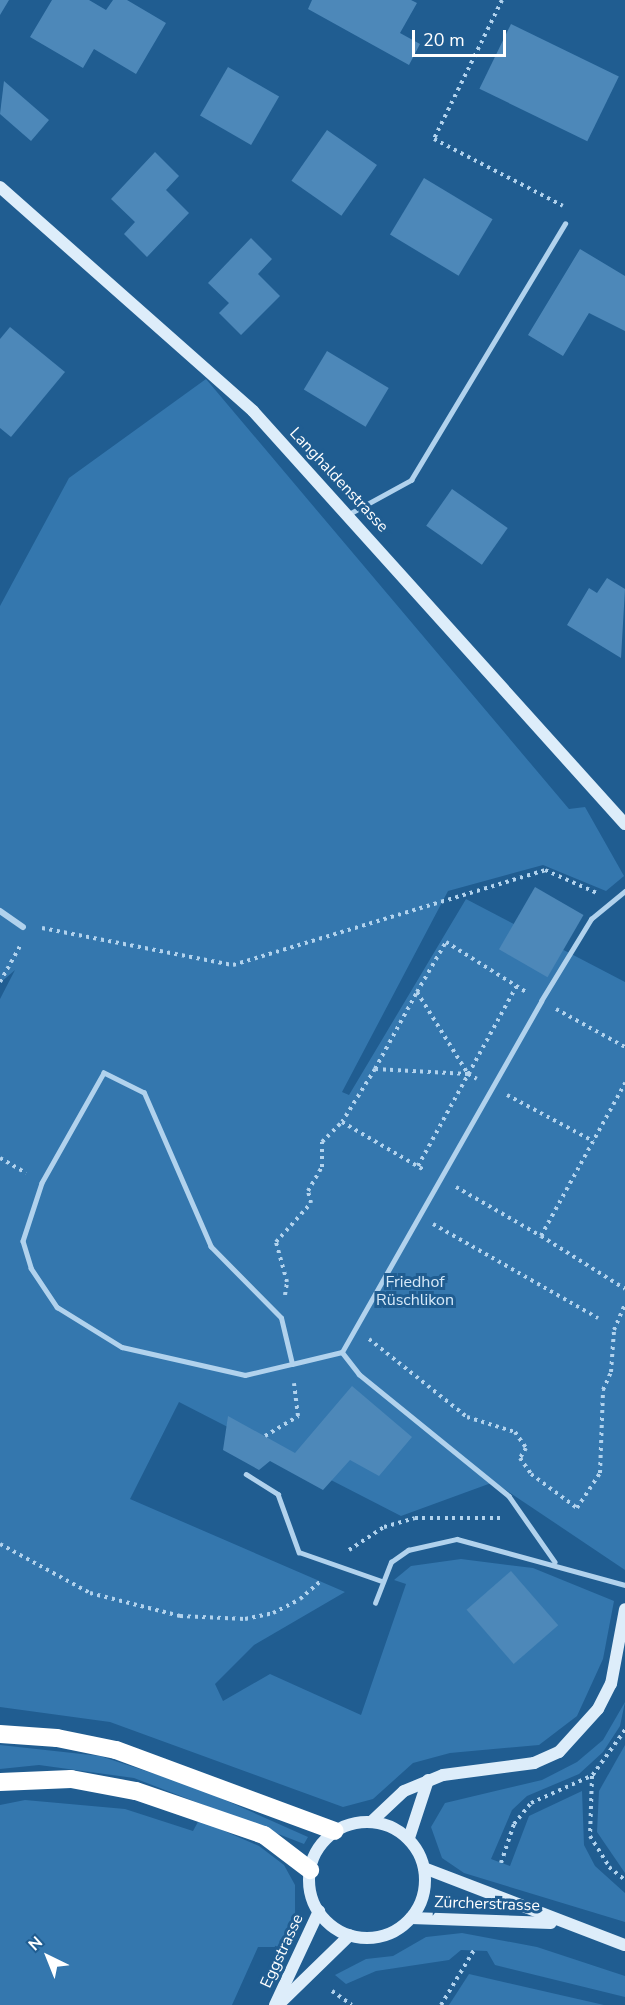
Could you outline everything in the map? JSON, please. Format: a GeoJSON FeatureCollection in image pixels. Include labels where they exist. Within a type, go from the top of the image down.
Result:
{"type":"FeatureCollection","features":[{"type":"Feature","properties":{"kind":"highway"},"geometry":{"type":"LineString","coordinates":[[0,1734],[57,1738],[116,1750],[336,1831]]}},
{"type":"Feature","properties":{"kind":"highway"},"geometry":{"type":"LineString","coordinates":[[0,1782],[71,1779],[136,1791],[264,1835],[310,1870]]}},
{"type":"Feature","properties":{"kind":"street","name":"Langhaldenstrasse"},"geometry":{"type":"LineString","coordinates":[[0,187],[253,411],[349,514],[625,824]]}},
{"type":"Feature","properties":{"kind":"street"},"geometry":{"type":"LineString","coordinates":[[0,911],[24,927]]}},
{"type":"Feature","properties":{"kind":"street"},"geometry":{"type":"LineString","coordinates":[[371,1822],[409,1839],[424,1868],[425,1889],[411,1918],[383,1935],[350,1935],[318,1911],[310,1870],[319,1848],[336,1831],[371,1822],[390,1801],[428,1780],[534,1763],[576,1738],[611,1684],[625,1609]]}},
{"type":"Feature","properties":{"kind":"street"},"geometry":{"type":"LineString","coordinates":[[409,1839],[428,1780]]}},
{"type":"Feature","properties":{"kind":"street","name":"Zürcherstrasse"},"geometry":{"type":"LineString","coordinates":[[424,1868],[562,1924],[625,1945]]}},
{"type":"Feature","properties":{"kind":"street","name":"Eggstrasse"},"geometry":{"type":"LineString","coordinates":[[277,2005],[318,1911]]}},
{"type":"Feature","properties":{"kind":"street","name":"Zürcherstrasse"},"geometry":{"type":"LineString","coordinates":[[411,1918],[562,1924]]}},
{"type":"Feature","properties":{"kind":"street","name":"Eggstrasse"},"geometry":{"type":"LineString","coordinates":[[277,2005],[350,1935]]}},
{"type":"Feature","properties":{"kind":"lane"},"geometry":{"type":"LineString","coordinates":[[349,514],[411,480],[565,224]]}},
{"type":"Feature","properties":{"kind":"lane"},"geometry":{"type":"LineString","coordinates":[[342,1353],[541,1001],[591,919],[625,891]]}},
{"type":"Feature","properties":{"kind":"lane"},"geometry":{"type":"LineString","coordinates":[[292,1364],[281,1318],[211,1247],[144,1093],[104,1073],[42,1183],[23,1241],[31,1268],[64,1313],[122,1347],[245,1375],[342,1353]]}},
{"type":"Feature","properties":{"kind":"lane"},"geometry":{"type":"LineString","coordinates":[[342,1353],[359,1374],[509,1496],[555,1562]]}},
{"type":"Feature","properties":{"kind":"lane"},"geometry":{"type":"LineString","coordinates":[[246,1474],[278,1494],[299,1552],[333,1566],[382,1581]]}},
{"type":"Feature","properties":{"kind":"lane"},"geometry":{"type":"LineString","coordinates":[[375,1603],[391,1562],[408,1550],[458,1539],[555,1562],[625,1585]]}},
{"type":"Feature","properties":{"kind":"path"},"geometry":{"type":"LineString","coordinates":[[502,0],[434,139],[571,211]]}},
{"type":"Feature","properties":{"kind":"path"},"geometry":{"type":"LineString","coordinates":[[0,982],[24,927],[77,932],[233,965],[544,870],[603,896],[608,903]]}},
{"type":"Feature","properties":{"kind":"path"},"geometry":{"type":"LineString","coordinates":[[281,1318],[287,1282],[276,1242],[311,1203],[308,1191],[322,1167],[322,1142],[342,1122],[375,1069],[446,942],[516,987],[625,1047]]}},
{"type":"Feature","properties":{"kind":"path"},"geometry":{"type":"LineString","coordinates":[[418,1166],[516,987]]}},
{"type":"Feature","properties":{"kind":"path"},"geometry":{"type":"LineString","coordinates":[[417,992],[468,1074]]}},
{"type":"Feature","properties":{"kind":"path"},"geometry":{"type":"LineString","coordinates":[[375,1069],[468,1074],[593,1141]]}},
{"type":"Feature","properties":{"kind":"path"},"geometry":{"type":"LineString","coordinates":[[541,1236],[625,1083]]}},
{"type":"Feature","properties":{"kind":"path"},"geometry":{"type":"LineString","coordinates":[[342,1122],[541,1236],[625,1289]]}},
{"type":"Feature","properties":{"kind":"path"},"geometry":{"type":"LineString","coordinates":[[0,1158],[42,1183]]}},
{"type":"Feature","properties":{"kind":"path"},"geometry":{"type":"LineString","coordinates":[[420,1216],[598,1318]]}},
{"type":"Feature","properties":{"kind":"path"},"geometry":{"type":"LineString","coordinates":[[356,1326],[405,1372],[467,1417],[515,1432],[526,1448],[520,1458],[531,1474],[578,1508],[600,1473],[603,1390],[611,1372],[614,1330],[625,1304]]}},
{"type":"Feature","properties":{"kind":"path"},"geometry":{"type":"LineString","coordinates":[[265,1436],[298,1416],[292,1364]]}},
{"type":"Feature","properties":{"kind":"path"},"geometry":{"type":"LineString","coordinates":[[0,1544],[90,1593],[138,1608],[215,1619],[273,1613],[300,1599],[333,1566]]}},
{"type":"Feature","properties":{"kind":"path"},"geometry":{"type":"LineString","coordinates":[[501,1863],[514,1824],[531,1803],[592,1776],[625,1730]]}},
{"type":"Feature","properties":{"kind":"path"},"geometry":{"type":"LineString","coordinates":[[592,1776],[590,1836],[609,1867],[625,1880]]}},
{"type":"Feature","properties":{"kind":"path"},"geometry":{"type":"LineString","coordinates":[[441,2005],[474,1950]]}},
{"type":"Feature","properties":{"kind":"path"},"geometry":{"type":"LineString","coordinates":[[332,1991],[352,2005]]}},
{"type":"Feature","properties":{"kind":"green space","name":"Friedhof Rüschlikon"},"geometry":{"type":"Polygon","coordinates":[[[206,379],[569,809],[585,807],[624,876],[606,891],[543,865],[448,891],[342,1092],[349,1095],[466,899],[625,982],[625,1570],[494,1482],[401,1516],[179,1402],[130,1499],[345,1592],[254,1645],[215,1684],[223,1701],[270,1674],[361,1715],[406,1584],[394,1580],[411,1566],[461,1559],[533,1568],[614,1601],[603,1659],[577,1716],[539,1745],[450,1753],[413,1763],[373,1799],[343,1807],[110,1722],[0,1707],[0,999],[15,970],[0,983],[0,606],[69,478],[206,379]],[[511,1572],[467,1610],[514,1663],[557,1625],[511,1572]]]}},
{"type":"Feature","properties":{"kind":"green space"},"geometry":{"type":"Polygon","coordinates":[[[625,1702],[620,1726],[603,1752],[579,1774],[527,1796],[512,1810],[491,1859],[510,1866],[529,1816],[582,1791],[584,1845],[595,1866],[625,1893],[625,1922],[464,1873],[442,1858],[431,1827],[445,1803],[542,1780],[577,1762],[603,1740],[625,1702]]]}},
{"type":"Feature","properties":{"kind":"green space"},"geometry":{"type":"Polygon","coordinates":[[[0,1745],[100,1756],[198,1788],[308,1837],[304,1844],[134,1778],[39,1765],[0,1769],[0,1745]]]}},
{"type":"Feature","properties":{"kind":"green space"},"geometry":{"type":"Polygon","coordinates":[[[625,1745],[625,1873],[597,1832],[599,1791],[625,1745]]]}},
{"type":"Feature","properties":{"kind":"green space"},"geometry":{"type":"Polygon","coordinates":[[[25,1800],[125,1809],[193,1831],[199,1820],[259,1846],[284,1865],[295,1885],[295,1924],[286,1947],[258,1947],[232,2005],[0,2005],[0,1805],[25,1800]]]}},
{"type":"Feature","properties":{"kind":"green space"},"geometry":{"type":"Polygon","coordinates":[[[462,1933],[537,1947],[625,1976],[625,1997],[495,1965],[487,1951],[461,1950],[449,1960],[376,1971],[346,1984],[335,1975],[366,1959],[393,1956],[426,1937],[462,1933]]]}},
{"type":"Feature","properties":{"kind":"green space"},"geometry":{"type":"Polygon","coordinates":[[[469,1974],[604,2005],[449,2005],[469,1974]]]}},
{"type":"Feature","properties":{"kind":"building"},"geometry":{"type":"Polygon","coordinates":[[[0,0],[9,0],[0,15],[0,0]]]}},
{"type":"Feature","properties":{"kind":"building"},"geometry":{"type":"Polygon","coordinates":[[[52,0],[89,0],[106,10],[113,0],[127,0],[166,23],[136,74],[94,49],[83,68],[30,37],[52,0]]]}},
{"type":"Feature","properties":{"kind":"building"},"geometry":{"type":"Polygon","coordinates":[[[312,0],[411,0],[417,3],[400,33],[420,44],[409,65],[308,9],[312,0]]]}},
{"type":"Feature","properties":{"kind":"building"},"geometry":{"type":"Polygon","coordinates":[[[511,24],[619,77],[587,141],[479,89],[511,24]]]}},
{"type":"Feature","properties":{"kind":"building"},"geometry":{"type":"Polygon","coordinates":[[[228,67],[279,96],[251,145],[200,115],[228,67]]]}},
{"type":"Feature","properties":{"kind":"building"},"geometry":{"type":"Polygon","coordinates":[[[4,81],[49,120],[31,141],[0,114],[4,81]]]}},
{"type":"Feature","properties":{"kind":"building"},"geometry":{"type":"Polygon","coordinates":[[[327,130],[377,165],[341,216],[291,181],[327,130]]]}},
{"type":"Feature","properties":{"kind":"building"},"geometry":{"type":"Polygon","coordinates":[[[155,152],[179,176],[166,190],[189,213],[147,257],[124,234],[135,222],[111,199],[155,152]]]}},
{"type":"Feature","properties":{"kind":"building"},"geometry":{"type":"Polygon","coordinates":[[[424,178],[493,219],[459,276],[390,235],[424,178]]]}},
{"type":"Feature","properties":{"kind":"building"},"geometry":{"type":"Polygon","coordinates":[[[251,238],[272,259],[258,274],[280,296],[241,335],[219,313],[229,303],[208,283],[251,238]]]}},
{"type":"Feature","properties":{"kind":"building"},"geometry":{"type":"Polygon","coordinates":[[[580,249],[625,276],[625,331],[589,313],[563,356],[528,335],[580,249]]]}},
{"type":"Feature","properties":{"kind":"building"},"geometry":{"type":"Polygon","coordinates":[[[10,327],[65,372],[11,437],[0,428],[0,339],[10,327]]]}},
{"type":"Feature","properties":{"kind":"building"},"geometry":{"type":"Polygon","coordinates":[[[327,351],[389,388],[366,427],[304,390],[327,351]]]}},
{"type":"Feature","properties":{"kind":"building"},"geometry":{"type":"Polygon","coordinates":[[[452,489],[508,528],[482,565],[426,526],[452,489]]]}},
{"type":"Feature","properties":{"kind":"building"},"geometry":{"type":"Polygon","coordinates":[[[607,578],[625,589],[621,658],[567,625],[589,588],[597,593],[607,578]]]}},
{"type":"Feature","properties":{"kind":"building"},"geometry":{"type":"Polygon","coordinates":[[[535,887],[583,915],[547,977],[499,949],[535,887]]]}},
{"type":"Feature","properties":{"kind":"building"},"geometry":{"type":"Polygon","coordinates":[[[352,1386],[412,1437],[379,1476],[350,1460],[323,1490],[270,1461],[259,1470],[223,1450],[228,1416],[295,1453],[352,1386]]]}},
{"type":"Feature","properties":{"kind":"building"},"geometry":{"type":"Polygon","coordinates":[[[511,1571],[558,1625],[514,1664],[466,1610],[511,1571]]]}}]}
